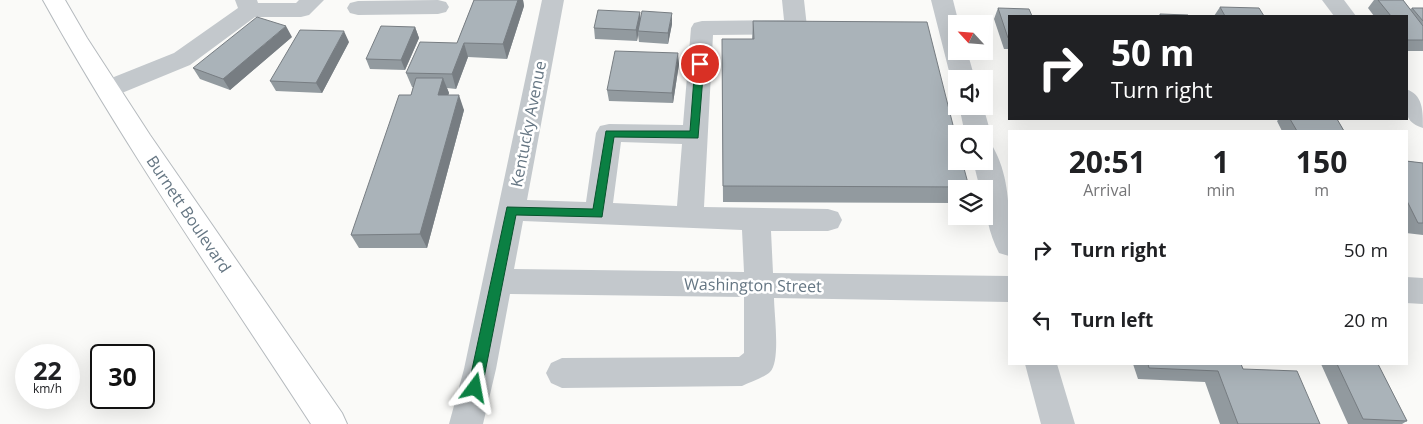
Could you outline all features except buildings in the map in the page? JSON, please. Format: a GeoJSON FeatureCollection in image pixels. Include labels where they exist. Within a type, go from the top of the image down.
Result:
{"type":"FeatureCollection","features":[{"type":"Feature","properties":{"kind":"main road","name":"Burnett Boulevard"},"geometry":{"type":"LineString","coordinates":[[54,0],[108,90],[330,424]]}},
{"type":"Feature","properties":{"kind":"street"},"geometry":{"type":"LineString","coordinates":[[108,90],[182,60],[248,5],[301,10],[313,0]]}},
{"type":"Feature","properties":{"kind":"street","name":"Kentucky Avenue"},"geometry":{"type":"LineString","coordinates":[[466,424],[480,369],[553,0]]}},
{"type":"Feature","properties":{"kind":"street"},"geometry":{"type":"LineString","coordinates":[[690,218],[702,28],[806,27],[793,0]]}},
{"type":"Feature","properties":{"kind":"street"},"geometry":{"type":"LineString","coordinates":[[942,0],[961,70]]}},
{"type":"Feature","properties":{"kind":"street"},"geometry":{"type":"LineString","coordinates":[[1333,0],[1344,15]]}},
{"type":"Feature","properties":{"kind":"street"},"geometry":{"type":"LineString","coordinates":[[358,9],[436,12]]}},
{"type":"Feature","properties":{"kind":"street"},"geometry":{"type":"LineString","coordinates":[[1408,100],[1423,119]]}},
{"type":"Feature","properties":{"kind":"street"},"geometry":{"type":"LineString","coordinates":[[598,214],[610,133],[695,135]]}},
{"type":"Feature","properties":{"kind":"street"},"geometry":{"type":"LineString","coordinates":[[988,170],[1008,241]]}},
{"type":"Feature","properties":{"kind":"street"},"geometry":{"type":"LineString","coordinates":[[511,210],[690,218],[828,220]]}},
{"type":"Feature","properties":{"kind":"street"},"geometry":{"type":"LineString","coordinates":[[562,373],[742,371],[760,361],[756,220]]}},
{"type":"Feature","properties":{"kind":"street","name":"Washington Street"},"geometry":{"type":"LineString","coordinates":[[497,280],[1008,289]]}},
{"type":"Feature","properties":{"kind":"street"},"geometry":{"type":"LineString","coordinates":[[1408,290],[1423,290]]}},
{"type":"Feature","properties":{"kind":"street"},"geometry":{"type":"LineString","coordinates":[[1041,365],[1058,424]]}},
{"type":"Feature","properties":{"kind":"route"},"geometry":{"type":"LineString","coordinates":[[475,388],[511,210],[598,214],[610,133],[695,135],[700,64]]}}]}
